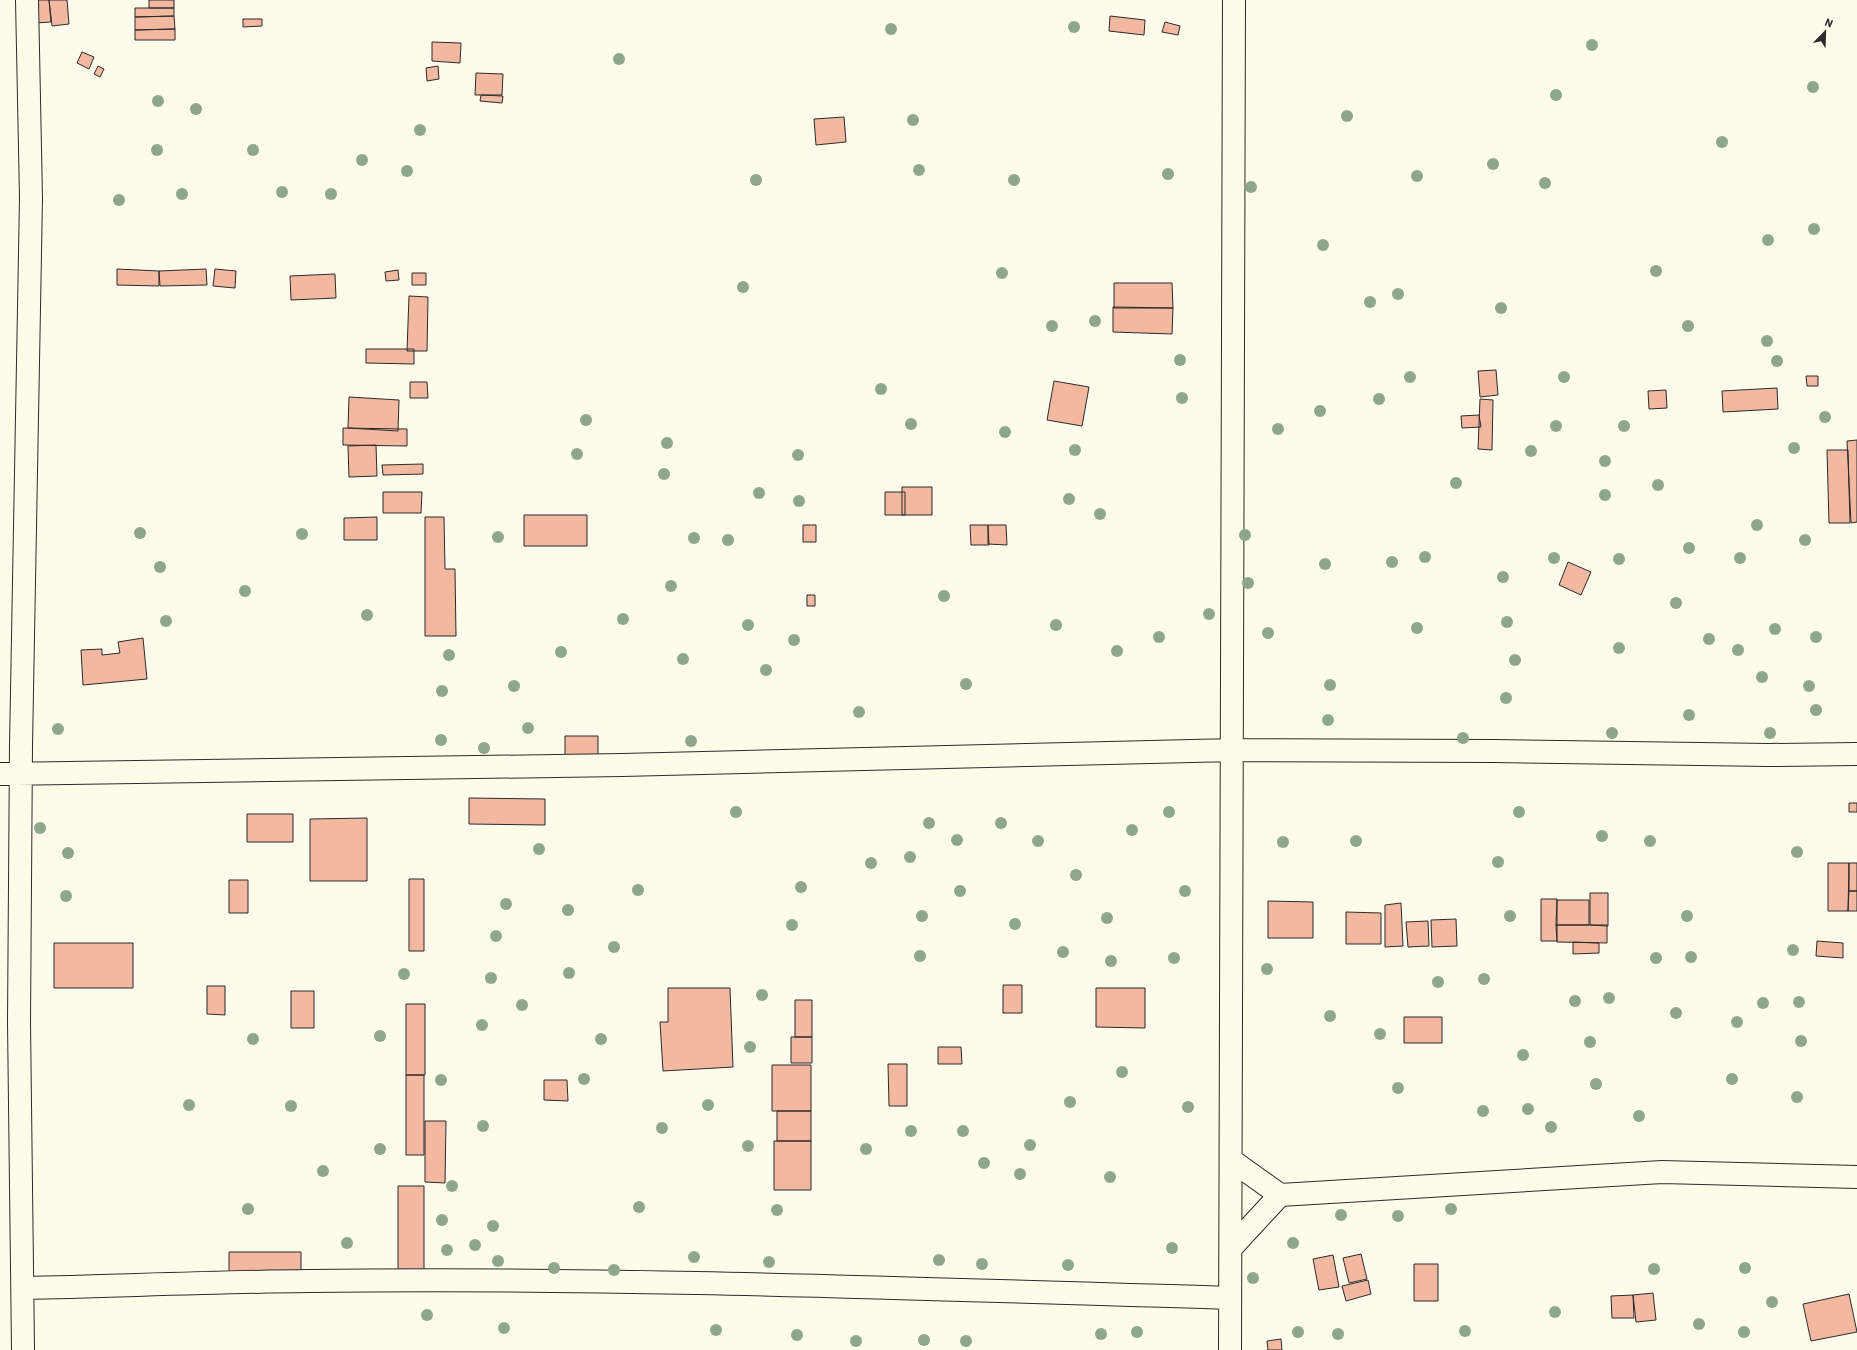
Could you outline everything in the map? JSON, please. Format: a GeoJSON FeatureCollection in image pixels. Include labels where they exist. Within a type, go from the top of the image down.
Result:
{"type":"FeatureCollection","features":[{"type":"Feature","properties":{"kind":"street"},"geometry":{"type":"LineString","coordinates":[[23,1350],[19,1022],[10,774],[30,198],[27,0]]}},
{"type":"Feature","properties":{"kind":"street"},"geometry":{"type":"LineString","coordinates":[[1230,1350],[1233,750],[1234,0]]}},
{"type":"Feature","properties":{"kind":"street"},"geometry":{"type":"LineString","coordinates":[[10,774],[614,765],[1233,750],[1494,751],[1769,755],[1857,754]]}},
{"type":"Feature","properties":{"kind":"street"},"geometry":{"type":"LineString","coordinates":[[1231,1160],[1280,1195],[1662,1172],[1857,1177]]}},
{"type":"Feature","properties":{"kind":"street"},"geometry":{"type":"LineString","coordinates":[[1231,1248],[1280,1195]]}},
{"type":"Feature","properties":{"kind":"street"},"geometry":{"type":"LineString","coordinates":[[23,1288],[309,1281],[495,1281],[765,1285],[1230,1298]]}},
{"type":"Feature","properties":{"kind":"building"},"geometry":{"type":"Polygon","coordinates":[[[33,0],[49,0],[51,22],[35,23],[33,0]]]}},
{"type":"Feature","properties":{"kind":"building"},"geometry":{"type":"Polygon","coordinates":[[[49,0],[67,0],[69,24],[52,26],[49,0]]]}},
{"type":"Feature","properties":{"kind":"building"},"geometry":{"type":"Polygon","coordinates":[[[149,0],[174,0],[174,8],[149,8],[149,0]]]}},
{"type":"Feature","properties":{"kind":"building"},"geometry":{"type":"Polygon","coordinates":[[[135,8],[174,8],[174,16],[135,17],[135,8]]]}},
{"type":"Feature","properties":{"kind":"building"},"geometry":{"type":"Polygon","coordinates":[[[174,16],[175,29],[135,30],[135,17],[174,16]]]}},
{"type":"Feature","properties":{"kind":"building"},"geometry":{"type":"Polygon","coordinates":[[[1110,16],[1145,20],[1144,35],[1109,31],[1110,16]]]}},
{"type":"Feature","properties":{"kind":"building"},"geometry":{"type":"Polygon","coordinates":[[[243,19],[262,19],[262,26],[243,27],[243,19]]]}},
{"type":"Feature","properties":{"kind":"building"},"geometry":{"type":"Polygon","coordinates":[[[1165,22],[1180,26],[1178,35],[1162,32],[1165,22]]]}},
{"type":"Feature","properties":{"kind":"building"},"geometry":{"type":"Polygon","coordinates":[[[175,29],[175,40],[135,40],[135,30],[175,29]]]}},
{"type":"Feature","properties":{"kind":"building"},"geometry":{"type":"Polygon","coordinates":[[[432,42],[461,43],[460,63],[432,61],[432,42]]]}},
{"type":"Feature","properties":{"kind":"building"},"geometry":{"type":"Polygon","coordinates":[[[82,52],[94,57],[89,69],[77,63],[82,52]]]}},
{"type":"Feature","properties":{"kind":"building"},"geometry":{"type":"Polygon","coordinates":[[[98,66],[104,69],[100,77],[94,74],[98,66]]]}},
{"type":"Feature","properties":{"kind":"building"},"geometry":{"type":"Polygon","coordinates":[[[438,66],[439,79],[427,81],[426,68],[438,66]]]}},
{"type":"Feature","properties":{"kind":"building"},"geometry":{"type":"Polygon","coordinates":[[[476,73],[503,74],[502,95],[475,95],[476,73]]]}},
{"type":"Feature","properties":{"kind":"building"},"geometry":{"type":"Polygon","coordinates":[[[481,95],[503,96],[502,103],[480,101],[481,95]]]}},
{"type":"Feature","properties":{"kind":"building"},"geometry":{"type":"Polygon","coordinates":[[[844,117],[846,142],[816,145],[814,119],[844,117]]]}},
{"type":"Feature","properties":{"kind":"building"},"geometry":{"type":"Polygon","coordinates":[[[117,269],[159,271],[159,286],[117,285],[117,269]]]}},
{"type":"Feature","properties":{"kind":"building"},"geometry":{"type":"Polygon","coordinates":[[[206,269],[207,285],[160,286],[159,271],[206,269]]]}},
{"type":"Feature","properties":{"kind":"building"},"geometry":{"type":"Polygon","coordinates":[[[215,269],[236,271],[235,288],[213,286],[215,269]]]}},
{"type":"Feature","properties":{"kind":"building"},"geometry":{"type":"Polygon","coordinates":[[[398,270],[399,280],[386,281],[385,272],[398,270]]]}},
{"type":"Feature","properties":{"kind":"building"},"geometry":{"type":"Polygon","coordinates":[[[412,273],[426,273],[426,285],[412,285],[412,273]]]}},
{"type":"Feature","properties":{"kind":"building"},"geometry":{"type":"Polygon","coordinates":[[[335,274],[336,298],[291,300],[290,276],[335,274]]]}},
{"type":"Feature","properties":{"kind":"building"},"geometry":{"type":"Polygon","coordinates":[[[1114,283],[1172,283],[1173,308],[1114,308],[1114,283]]]}},
{"type":"Feature","properties":{"kind":"building"},"geometry":{"type":"Polygon","coordinates":[[[409,296],[428,297],[427,351],[407,351],[409,296]]]}},
{"type":"Feature","properties":{"kind":"building"},"geometry":{"type":"Polygon","coordinates":[[[1113,307],[1173,308],[1172,334],[1113,332],[1113,307]]]}},
{"type":"Feature","properties":{"kind":"building"},"geometry":{"type":"Polygon","coordinates":[[[366,349],[414,349],[414,364],[366,363],[366,349]]]}},
{"type":"Feature","properties":{"kind":"building"},"geometry":{"type":"Polygon","coordinates":[[[1496,370],[1498,395],[1480,397],[1478,371],[1496,370]]]}},
{"type":"Feature","properties":{"kind":"building"},"geometry":{"type":"Polygon","coordinates":[[[1806,376],[1818,376],[1818,386],[1807,386],[1806,376]]]}},
{"type":"Feature","properties":{"kind":"building"},"geometry":{"type":"Polygon","coordinates":[[[1054,381],[1089,387],[1082,426],[1047,420],[1054,381]]]}},
{"type":"Feature","properties":{"kind":"building"},"geometry":{"type":"Polygon","coordinates":[[[410,382],[427,382],[428,398],[410,398],[410,382]]]}},
{"type":"Feature","properties":{"kind":"building"},"geometry":{"type":"Polygon","coordinates":[[[1777,388],[1778,409],[1723,412],[1722,391],[1777,388]]]}},
{"type":"Feature","properties":{"kind":"building"},"geometry":{"type":"Polygon","coordinates":[[[1666,390],[1667,408],[1649,409],[1648,391],[1666,390]]]}},
{"type":"Feature","properties":{"kind":"building"},"geometry":{"type":"Polygon","coordinates":[[[349,397],[399,400],[398,431],[348,428],[349,397]]]}},
{"type":"Feature","properties":{"kind":"building"},"geometry":{"type":"Polygon","coordinates":[[[1480,399],[1493,400],[1492,450],[1478,449],[1480,399]]]}},
{"type":"Feature","properties":{"kind":"building"},"geometry":{"type":"Polygon","coordinates":[[[1479,415],[1481,427],[1462,428],[1461,416],[1479,415]]]}},
{"type":"Feature","properties":{"kind":"building"},"geometry":{"type":"Polygon","coordinates":[[[343,428],[407,429],[407,446],[343,445],[343,428]]]}},
{"type":"Feature","properties":{"kind":"building"},"geometry":{"type":"Polygon","coordinates":[[[1857,440],[1857,522],[1851,523],[1847,441],[1857,440]]]}},
{"type":"Feature","properties":{"kind":"building"},"geometry":{"type":"Polygon","coordinates":[[[376,445],[377,476],[349,477],[348,446],[376,445]]]}},
{"type":"Feature","properties":{"kind":"building"},"geometry":{"type":"Polygon","coordinates":[[[1827,450],[1848,450],[1850,523],[1829,523],[1827,450]]]}},
{"type":"Feature","properties":{"kind":"building"},"geometry":{"type":"Polygon","coordinates":[[[423,464],[423,474],[383,475],[382,465],[423,464]]]}},
{"type":"Feature","properties":{"kind":"building"},"geometry":{"type":"Polygon","coordinates":[[[902,487],[932,487],[932,515],[902,515],[902,487]]]}},
{"type":"Feature","properties":{"kind":"building"},"geometry":{"type":"Polygon","coordinates":[[[383,492],[422,492],[421,513],[383,513],[383,492]]]}},
{"type":"Feature","properties":{"kind":"building"},"geometry":{"type":"Polygon","coordinates":[[[885,492],[905,492],[905,515],[885,515],[885,492]]]}},
{"type":"Feature","properties":{"kind":"building"},"geometry":{"type":"Polygon","coordinates":[[[524,515],[587,515],[587,546],[524,546],[524,515]]]}},
{"type":"Feature","properties":{"kind":"building"},"geometry":{"type":"Polygon","coordinates":[[[377,517],[377,540],[344,540],[344,518],[377,517]]]}},
{"type":"Feature","properties":{"kind":"building"},"geometry":{"type":"Polygon","coordinates":[[[425,517],[444,517],[445,569],[455,569],[456,636],[425,636],[425,517]]]}},
{"type":"Feature","properties":{"kind":"building"},"geometry":{"type":"Polygon","coordinates":[[[803,525],[816,525],[816,542],[803,542],[803,525]]]}},
{"type":"Feature","properties":{"kind":"building"},"geometry":{"type":"Polygon","coordinates":[[[970,525],[988,525],[989,545],[971,545],[970,525]]]}},
{"type":"Feature","properties":{"kind":"building"},"geometry":{"type":"Polygon","coordinates":[[[988,525],[1006,525],[1007,545],[988,544],[988,525]]]}},
{"type":"Feature","properties":{"kind":"building"},"geometry":{"type":"Polygon","coordinates":[[[1568,562],[1591,572],[1581,595],[1559,585],[1568,562]]]}},
{"type":"Feature","properties":{"kind":"building"},"geometry":{"type":"Polygon","coordinates":[[[807,595],[815,595],[815,606],[807,606],[807,595]]]}},
{"type":"Feature","properties":{"kind":"building"},"geometry":{"type":"Polygon","coordinates":[[[143,638],[147,679],[83,685],[81,650],[102,649],[102,655],[120,653],[118,642],[143,638]]]}},
{"type":"Feature","properties":{"kind":"building"},"geometry":{"type":"Polygon","coordinates":[[[565,736],[598,736],[598,761],[565,761],[565,736]]]}},
{"type":"Feature","properties":{"kind":"building"},"geometry":{"type":"Polygon","coordinates":[[[469,798],[545,799],[545,825],[469,824],[469,798]]]}},
{"type":"Feature","properties":{"kind":"building"},"geometry":{"type":"Polygon","coordinates":[[[1849,803],[1857,803],[1857,812],[1849,812],[1849,803]]]}},
{"type":"Feature","properties":{"kind":"building"},"geometry":{"type":"Polygon","coordinates":[[[247,814],[293,814],[293,842],[247,842],[247,814]]]}},
{"type":"Feature","properties":{"kind":"building"},"geometry":{"type":"Polygon","coordinates":[[[367,818],[367,881],[310,881],[310,819],[367,818]]]}},
{"type":"Feature","properties":{"kind":"building"},"geometry":{"type":"Polygon","coordinates":[[[1828,863],[1849,863],[1848,911],[1828,911],[1828,863]]]}},
{"type":"Feature","properties":{"kind":"building"},"geometry":{"type":"Polygon","coordinates":[[[1849,863],[1857,863],[1857,891],[1849,891],[1849,863]]]}},
{"type":"Feature","properties":{"kind":"building"},"geometry":{"type":"Polygon","coordinates":[[[409,879],[424,879],[424,951],[409,951],[409,879]]]}},
{"type":"Feature","properties":{"kind":"building"},"geometry":{"type":"Polygon","coordinates":[[[229,880],[248,880],[248,913],[229,913],[229,880]]]}},
{"type":"Feature","properties":{"kind":"building"},"geometry":{"type":"Polygon","coordinates":[[[1849,891],[1857,891],[1857,911],[1848,911],[1849,891]]]}},
{"type":"Feature","properties":{"kind":"building"},"geometry":{"type":"Polygon","coordinates":[[[1590,893],[1608,893],[1608,926],[1590,925],[1590,893]]]}},
{"type":"Feature","properties":{"kind":"building"},"geometry":{"type":"Polygon","coordinates":[[[1541,899],[1557,899],[1557,941],[1541,941],[1541,899]]]}},
{"type":"Feature","properties":{"kind":"building"},"geometry":{"type":"Polygon","coordinates":[[[1557,900],[1589,900],[1589,925],[1556,925],[1557,900]]]}},
{"type":"Feature","properties":{"kind":"building"},"geometry":{"type":"Polygon","coordinates":[[[1268,901],[1313,902],[1313,938],[1268,938],[1268,901]]]}},
{"type":"Feature","properties":{"kind":"building"},"geometry":{"type":"Polygon","coordinates":[[[1401,903],[1403,946],[1385,947],[1385,905],[1401,903]]]}},
{"type":"Feature","properties":{"kind":"building"},"geometry":{"type":"Polygon","coordinates":[[[1346,912],[1381,913],[1381,944],[1346,944],[1346,912]]]}},
{"type":"Feature","properties":{"kind":"building"},"geometry":{"type":"Polygon","coordinates":[[[1456,919],[1457,946],[1432,947],[1431,920],[1456,919]]]}},
{"type":"Feature","properties":{"kind":"building"},"geometry":{"type":"Polygon","coordinates":[[[1428,921],[1429,946],[1408,947],[1406,922],[1428,921]]]}},
{"type":"Feature","properties":{"kind":"building"},"geometry":{"type":"Polygon","coordinates":[[[1556,925],[1607,925],[1607,943],[1557,942],[1556,925]]]}},
{"type":"Feature","properties":{"kind":"building"},"geometry":{"type":"Polygon","coordinates":[[[1817,941],[1843,943],[1843,958],[1816,956],[1817,941]]]}},
{"type":"Feature","properties":{"kind":"building"},"geometry":{"type":"Polygon","coordinates":[[[1573,942],[1599,943],[1599,953],[1573,954],[1573,942]]]}},
{"type":"Feature","properties":{"kind":"building"},"geometry":{"type":"Polygon","coordinates":[[[54,943],[133,943],[133,988],[54,988],[54,943]]]}},
{"type":"Feature","properties":{"kind":"building"},"geometry":{"type":"Polygon","coordinates":[[[1003,985],[1022,985],[1022,1013],[1003,1013],[1003,985]]]}},
{"type":"Feature","properties":{"kind":"building"},"geometry":{"type":"Polygon","coordinates":[[[207,986],[225,986],[225,1015],[207,1014],[207,986]]]}},
{"type":"Feature","properties":{"kind":"building"},"geometry":{"type":"Polygon","coordinates":[[[668,988],[730,988],[733,1067],[663,1071],[660,1022],[668,1022],[668,988]]]}},
{"type":"Feature","properties":{"kind":"building"},"geometry":{"type":"Polygon","coordinates":[[[1096,988],[1145,988],[1145,1028],[1096,1027],[1096,988]]]}},
{"type":"Feature","properties":{"kind":"building"},"geometry":{"type":"Polygon","coordinates":[[[291,991],[314,991],[314,1028],[291,1028],[291,991]]]}},
{"type":"Feature","properties":{"kind":"building"},"geometry":{"type":"Polygon","coordinates":[[[795,1000],[812,1000],[812,1037],[795,1037],[795,1000]]]}},
{"type":"Feature","properties":{"kind":"building"},"geometry":{"type":"Polygon","coordinates":[[[406,1004],[425,1004],[425,1075],[406,1075],[406,1004]]]}},
{"type":"Feature","properties":{"kind":"building"},"geometry":{"type":"Polygon","coordinates":[[[1404,1017],[1442,1017],[1442,1043],[1404,1043],[1404,1017]]]}},
{"type":"Feature","properties":{"kind":"building"},"geometry":{"type":"Polygon","coordinates":[[[791,1037],[812,1037],[812,1063],[791,1063],[791,1037]]]}},
{"type":"Feature","properties":{"kind":"building"},"geometry":{"type":"Polygon","coordinates":[[[938,1047],[961,1047],[962,1064],[938,1064],[938,1047]]]}},
{"type":"Feature","properties":{"kind":"building"},"geometry":{"type":"Polygon","coordinates":[[[888,1064],[907,1064],[907,1106],[889,1106],[888,1064]]]}},
{"type":"Feature","properties":{"kind":"building"},"geometry":{"type":"Polygon","coordinates":[[[772,1065],[811,1065],[811,1111],[772,1111],[772,1065]]]}},
{"type":"Feature","properties":{"kind":"building"},"geometry":{"type":"Polygon","coordinates":[[[406,1075],[424,1075],[424,1155],[406,1155],[406,1075]]]}},
{"type":"Feature","properties":{"kind":"building"},"geometry":{"type":"Polygon","coordinates":[[[544,1080],[567,1080],[568,1101],[544,1100],[544,1080]]]}},
{"type":"Feature","properties":{"kind":"building"},"geometry":{"type":"Polygon","coordinates":[[[777,1111],[811,1111],[811,1141],[777,1141],[777,1111]]]}},
{"type":"Feature","properties":{"kind":"building"},"geometry":{"type":"Polygon","coordinates":[[[425,1121],[446,1121],[445,1183],[425,1182],[425,1121]]]}},
{"type":"Feature","properties":{"kind":"building"},"geometry":{"type":"Polygon","coordinates":[[[774,1141],[811,1141],[811,1190],[774,1190],[774,1141]]]}},
{"type":"Feature","properties":{"kind":"building"},"geometry":{"type":"Polygon","coordinates":[[[398,1186],[424,1186],[424,1279],[398,1279],[398,1186]]]}},
{"type":"Feature","properties":{"kind":"building"},"geometry":{"type":"Polygon","coordinates":[[[229,1252],[301,1252],[301,1281],[229,1281],[229,1252]]]}},
{"type":"Feature","properties":{"kind":"building"},"geometry":{"type":"Polygon","coordinates":[[[1361,1254],[1367,1279],[1349,1283],[1343,1258],[1361,1254]]]}},
{"type":"Feature","properties":{"kind":"building"},"geometry":{"type":"Polygon","coordinates":[[[1333,1255],[1339,1287],[1319,1290],[1313,1259],[1333,1255]]]}},
{"type":"Feature","properties":{"kind":"building"},"geometry":{"type":"Polygon","coordinates":[[[1414,1264],[1438,1264],[1438,1301],[1414,1301],[1414,1264]]]}},
{"type":"Feature","properties":{"kind":"building"},"geometry":{"type":"Polygon","coordinates":[[[1368,1280],[1371,1294],[1346,1301],[1342,1286],[1368,1280]]]}},
{"type":"Feature","properties":{"kind":"building"},"geometry":{"type":"Polygon","coordinates":[[[1653,1293],[1656,1320],[1636,1322],[1633,1295],[1653,1293]]]}},
{"type":"Feature","properties":{"kind":"building"},"geometry":{"type":"Polygon","coordinates":[[[1849,1294],[1857,1332],[1811,1341],[1803,1304],[1849,1294]]]}},
{"type":"Feature","properties":{"kind":"building"},"geometry":{"type":"Polygon","coordinates":[[[1633,1295],[1634,1318],[1612,1318],[1611,1296],[1633,1295]]]}},
{"type":"Feature","properties":{"kind":"building"},"geometry":{"type":"Polygon","coordinates":[[[1281,1339],[1282,1350],[1268,1350],[1267,1341],[1281,1339]]]}}]}
